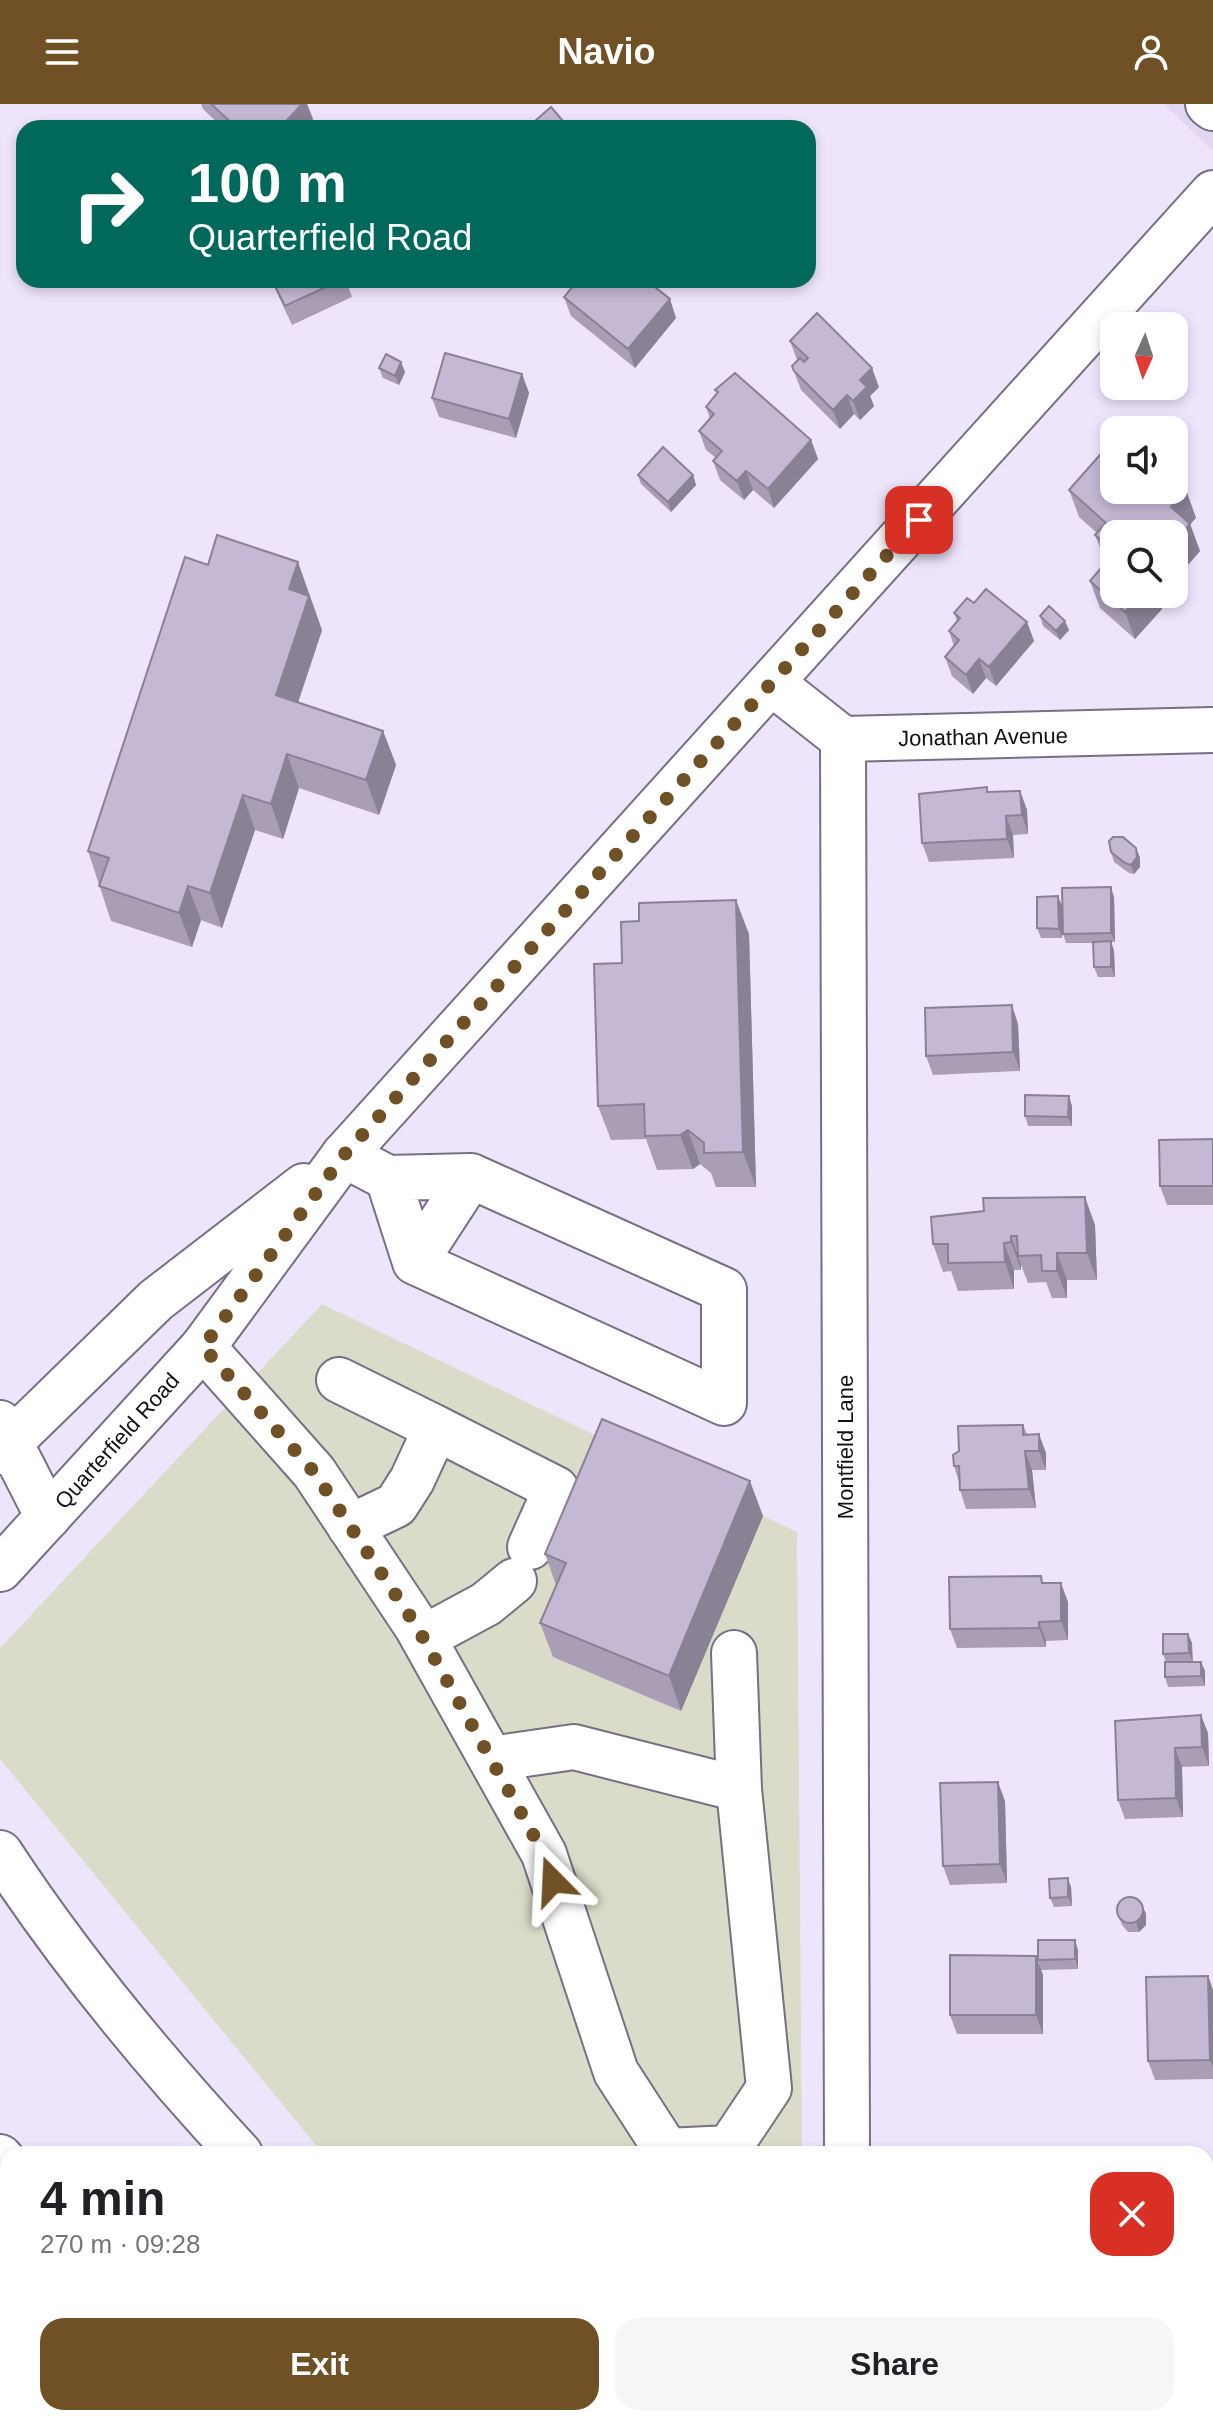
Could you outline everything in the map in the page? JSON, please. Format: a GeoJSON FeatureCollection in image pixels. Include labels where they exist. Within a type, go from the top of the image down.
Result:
{"type":"FeatureCollection","features":[{"type":"Feature","properties":{"kind":"main road"},"geometry":{"type":"LineString","coordinates":[[1208,104],[1213,108]]}},
{"type":"Feature","properties":{"kind":"main road","name":"Quarterfield Road"},"geometry":{"type":"LineString","coordinates":[[0,1569],[203,1347],[344,1155],[1213,193]]}},
{"type":"Feature","properties":{"kind":"main road"},"geometry":{"type":"LineString","coordinates":[[772,683],[843,739]]}},
{"type":"Feature","properties":{"kind":"main road","name":"Jonathan Avenue"},"geometry":{"type":"LineString","coordinates":[[843,739],[1213,730]]}},
{"type":"Feature","properties":{"kind":"main road","name":"Montfield Lane"},"geometry":{"type":"LineString","coordinates":[[843,739],[847,2146]]}},
{"type":"Feature","properties":{"kind":"main road"},"geometry":{"type":"LineString","coordinates":[[344,1155],[388,1178],[471,1176],[724,1290],[724,1403],[415,1262],[388,1178]]}},
{"type":"Feature","properties":{"kind":"main road","name":"Quarterfield Road"},"geometry":{"type":"LineString","coordinates":[[3,1439],[156,1300],[344,1155]]}},
{"type":"Feature","properties":{"kind":"main road"},"geometry":{"type":"LineString","coordinates":[[415,1262],[471,1176]]}},
{"type":"Feature","properties":{"kind":"main road"},"geometry":{"type":"LineString","coordinates":[[203,1347],[314,1472],[423,1638],[544,1854],[616,2072],[664,2146]]}},
{"type":"Feature","properties":{"kind":"main road"},"geometry":{"type":"LineString","coordinates":[[339,1380],[556,1489],[522,1564],[486,1604],[423,1638]]}},
{"type":"Feature","properties":{"kind":"main road"},"geometry":{"type":"LineString","coordinates":[[350,1527],[396,1505],[412,1480],[436,1428]]}},
{"type":"Feature","properties":{"kind":"main road"},"geometry":{"type":"LineString","coordinates":[[3,1439],[48,1517]]}},
{"type":"Feature","properties":{"kind":"main road"},"geometry":{"type":"LineString","coordinates":[[730,2146],[769,2088],[739,1789],[734,1653]]}},
{"type":"Feature","properties":{"kind":"main road"},"geometry":{"type":"LineString","coordinates":[[491,1759],[574,1747],[739,1789]]}},
{"type":"Feature","properties":{"kind":"main road"},"geometry":{"type":"LineString","coordinates":[[0,1853],[41,1915],[188,2098],[233,2146]]}},
{"type":"Feature","properties":{"kind":"shaded area"},"geometry":{"type":"Polygon","coordinates":[[[1164,104],[1213,104],[1213,151],[1164,104]]]}},
{"type":"Feature","properties":{"kind":"green space"},"geometry":{"type":"Polygon","coordinates":[[[322,1304],[797,1532],[802,2146],[316,2146],[0,1759],[0,1648],[322,1304]]]}},
{"type":"Feature","properties":{"kind":"building"},"geometry":{"type":"Polygon","coordinates":[[[211,104],[302,104],[287,120],[228,120],[211,104]]]}},
{"type":"Feature","properties":{"kind":"building"},"geometry":{"type":"Polygon","coordinates":[[[551,107],[562,120],[536,120],[551,107]]]}},
{"type":"Feature","properties":{"kind":"building"},"geometry":{"type":"Polygon","coordinates":[[[276,288],[324,288],[285,306],[276,288]]]}},
{"type":"Feature","properties":{"kind":"building"},"geometry":{"type":"Polygon","coordinates":[[[571,288],[656,288],[670,299],[628,349],[564,297],[571,288]]]}},
{"type":"Feature","properties":{"kind":"building"},"geometry":{"type":"Polygon","coordinates":[[[817,313],[872,368],[860,380],[867,387],[853,401],[847,395],[833,410],[792,366],[800,358],[804,362],[808,358],[790,341],[817,313]]]}},
{"type":"Feature","properties":{"kind":"building"},"geometry":{"type":"Polygon","coordinates":[[[445,353],[522,374],[509,419],[432,398],[445,353]]]}},
{"type":"Feature","properties":{"kind":"building"},"geometry":{"type":"Polygon","coordinates":[[[386,354],[401,362],[395,376],[379,368],[386,354]]]}},
{"type":"Feature","properties":{"kind":"building"},"geometry":{"type":"Polygon","coordinates":[[[735,373],[811,440],[768,489],[746,471],[737,481],[713,461],[722,451],[699,431],[714,414],[706,407],[718,392],[715,390],[735,373]]]}},
{"type":"Feature","properties":{"kind":"building"},"geometry":{"type":"Polygon","coordinates":[[[663,447],[693,475],[668,502],[638,475],[663,447]]]}},
{"type":"Feature","properties":{"kind":"building"},"geometry":{"type":"Polygon","coordinates":[[[1100,455],[1100,504],[1174,504],[1171,507],[1186,520],[1103,520],[1069,490],[1100,455]]]}},
{"type":"Feature","properties":{"kind":"building"},"geometry":{"type":"Polygon","coordinates":[[[217,535],[298,562],[289,589],[309,596],[276,695],[383,731],[366,780],[287,754],[271,804],[243,795],[210,893],[188,886],[179,913],[99,886],[109,858],[88,851],[185,557],[208,565],[217,535]]]}},
{"type":"Feature","properties":{"kind":"building"},"geometry":{"type":"Polygon","coordinates":[[[1100,569],[1100,590],[1090,581],[1100,569]]]}},
{"type":"Feature","properties":{"kind":"building"},"geometry":{"type":"Polygon","coordinates":[[[986,589],[1027,622],[989,667],[979,659],[966,675],[945,657],[959,640],[949,631],[960,618],[954,613],[967,598],[974,603],[986,589]]]}},
{"type":"Feature","properties":{"kind":"building"},"geometry":{"type":"Polygon","coordinates":[[[1049,606],[1065,621],[1056,631],[1040,616],[1049,606]]]}},
{"type":"Feature","properties":{"kind":"building"},"geometry":{"type":"Polygon","coordinates":[[[987,787],[987,792],[1020,791],[1022,815],[1006,816],[1007,839],[922,843],[919,794],[987,787]]]}},
{"type":"Feature","properties":{"kind":"building"},"geometry":{"type":"Polygon","coordinates":[[[1113,837],[1123,837],[1136,848],[1137,857],[1131,865],[1111,852],[1109,841],[1113,837]]]}},
{"type":"Feature","properties":{"kind":"building"},"geometry":{"type":"Polygon","coordinates":[[[1111,887],[1111,933],[1063,934],[1062,888],[1111,887]]]}},
{"type":"Feature","properties":{"kind":"building"},"geometry":{"type":"Polygon","coordinates":[[[1058,896],[1059,929],[1037,928],[1037,897],[1058,896]]]}},
{"type":"Feature","properties":{"kind":"building"},"geometry":{"type":"Polygon","coordinates":[[[736,900],[743,1152],[704,1153],[704,1143],[688,1130],[680,1135],[645,1136],[644,1104],[598,1106],[594,964],[622,963],[621,922],[639,921],[639,903],[736,900]]]}},
{"type":"Feature","properties":{"kind":"building"},"geometry":{"type":"Polygon","coordinates":[[[1111,941],[1111,967],[1094,967],[1093,942],[1111,941]]]}},
{"type":"Feature","properties":{"kind":"building"},"geometry":{"type":"Polygon","coordinates":[[[1012,1005],[1013,1052],[926,1056],[925,1008],[1012,1005]]]}},
{"type":"Feature","properties":{"kind":"building"},"geometry":{"type":"Polygon","coordinates":[[[1025,1095],[1069,1096],[1068,1117],[1025,1116],[1025,1095]]]}},
{"type":"Feature","properties":{"kind":"building"},"geometry":{"type":"Polygon","coordinates":[[[1213,1139],[1213,1186],[1160,1186],[1159,1140],[1213,1139]]]}},
{"type":"Feature","properties":{"kind":"building"},"geometry":{"type":"Polygon","coordinates":[[[1085,1197],[1087,1253],[1057,1253],[1057,1271],[1042,1271],[1041,1255],[1018,1256],[1017,1236],[1011,1236],[1011,1242],[1004,1243],[1005,1262],[948,1263],[948,1244],[933,1244],[931,1217],[984,1211],[983,1198],[1085,1197]]]}},
{"type":"Feature","properties":{"kind":"building"},"geometry":{"type":"Polygon","coordinates":[[[602,1419],[750,1481],[669,1676],[540,1623],[566,1563],[545,1554],[602,1419]]]}},
{"type":"Feature","properties":{"kind":"building"},"geometry":{"type":"Polygon","coordinates":[[[1023,1425],[1023,1435],[1039,1434],[1039,1451],[1025,1451],[1029,1489],[960,1490],[959,1466],[954,1466],[953,1455],[959,1451],[958,1426],[1023,1425]]]}},
{"type":"Feature","properties":{"kind":"building"},"geometry":{"type":"Polygon","coordinates":[[[1041,1576],[1042,1583],[1061,1583],[1061,1621],[1039,1622],[1039,1628],[950,1629],[949,1577],[1041,1576]]]}},
{"type":"Feature","properties":{"kind":"building"},"geometry":{"type":"Polygon","coordinates":[[[1163,1634],[1188,1634],[1189,1653],[1163,1654],[1163,1634]]]}},
{"type":"Feature","properties":{"kind":"building"},"geometry":{"type":"Polygon","coordinates":[[[1165,1662],[1201,1662],[1201,1676],[1165,1677],[1165,1662]]]}},
{"type":"Feature","properties":{"kind":"building"},"geometry":{"type":"Polygon","coordinates":[[[1201,1715],[1202,1747],[1175,1748],[1176,1798],[1118,1800],[1115,1721],[1201,1715]]]}},
{"type":"Feature","properties":{"kind":"building"},"geometry":{"type":"Polygon","coordinates":[[[998,1782],[1000,1864],[943,1866],[940,1783],[998,1782]]]}},
{"type":"Feature","properties":{"kind":"building"},"geometry":{"type":"Polygon","coordinates":[[[1068,1878],[1068,1897],[1050,1898],[1049,1879],[1068,1878]]]}},
{"type":"Feature","properties":{"kind":"building"},"geometry":{"type":"Polygon","coordinates":[[[1130,1897],[1139,1901],[1143,1910],[1139,1919],[1130,1923],[1121,1919],[1117,1910],[1121,1901],[1130,1897]]]}},
{"type":"Feature","properties":{"kind":"building"},"geometry":{"type":"Polygon","coordinates":[[[1038,1940],[1075,1940],[1075,1959],[1038,1960],[1038,1940]]]}},
{"type":"Feature","properties":{"kind":"building"},"geometry":{"type":"Polygon","coordinates":[[[950,1955],[1036,1956],[1036,2015],[950,2015],[950,1955]]]}},
{"type":"Feature","properties":{"kind":"building"},"geometry":{"type":"Polygon","coordinates":[[[1208,1976],[1210,2060],[1148,2061],[1146,1977],[1208,1976]]]}},
{"type":"Feature","properties":{"kind":"route"},"geometry":{"type":"LineString","coordinates":[[553,1881],[544,1854],[417,1627],[314,1472],[203,1347],[344,1155],[919,520]]}}]}
